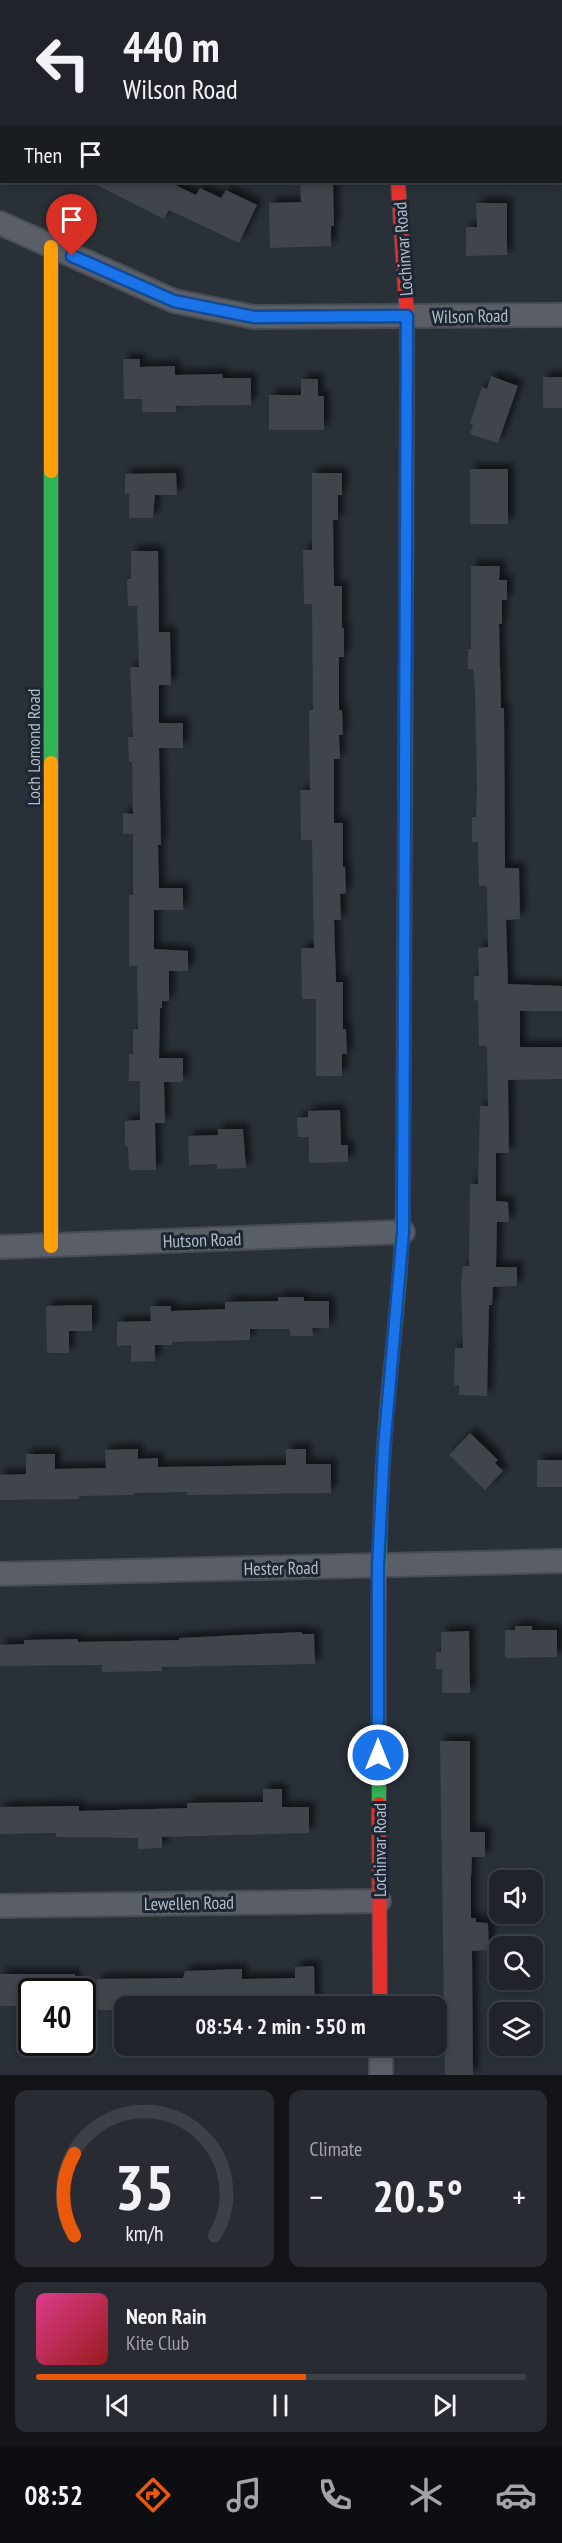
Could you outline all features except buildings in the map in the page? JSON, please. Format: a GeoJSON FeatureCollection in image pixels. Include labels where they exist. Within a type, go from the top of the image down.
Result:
{"type":"FeatureCollection","features":[{"type":"Feature","properties":{"kind":"street","name":"Lochinvar Road"},"geometry":{"type":"LineString","coordinates":[[380,1996],[378,1566],[384,1448],[403,1232],[407,316],[398,183]]}},
{"type":"Feature","properties":{"kind":"street","name":"Wilson Road"},"geometry":{"type":"LineString","coordinates":[[0,223],[51,248],[174,301],[254,317],[562,315]]}},
{"type":"Feature","properties":{"kind":"street","name":"Loch Lomond Road"},"geometry":{"type":"LineString","coordinates":[[51,248],[51,1246]]}},
{"type":"Feature","properties":{"kind":"street","name":"Hutson Road"},"geometry":{"type":"LineString","coordinates":[[0,1247],[403,1232]]}},
{"type":"Feature","properties":{"kind":"street","name":"Hester Road"},"geometry":{"type":"LineString","coordinates":[[0,1574],[562,1562]]}},
{"type":"Feature","properties":{"kind":"street","name":"Lewellen Road"},"geometry":{"type":"LineString","coordinates":[[0,1906],[379,1900]]}},
{"type":"Feature","properties":{"kind":"street"},"geometry":{"type":"LineString","coordinates":[[381,2056],[381,2075]]}},
{"type":"Feature","properties":{"kind":"traffic: fast"},"geometry":{"type":"LineString","coordinates":[[51,471],[51,763]]}},
{"type":"Feature","properties":{"kind":"traffic: fast"},"geometry":{"type":"LineString","coordinates":[[379,1804],[378,1627],[381,1494],[401,1259],[403,1195]]}},
{"type":"Feature","properties":{"kind":"traffic: slow"},"geometry":{"type":"LineString","coordinates":[[51,247],[51,471]]}},
{"type":"Feature","properties":{"kind":"traffic: slow"},"geometry":{"type":"LineString","coordinates":[[405,818],[407,392]]}},
{"type":"Feature","properties":{"kind":"traffic: slow"},"geometry":{"type":"LineString","coordinates":[[51,763],[51,1246]]}},
{"type":"Feature","properties":{"kind":"traffic: jam"},"geometry":{"type":"LineString","coordinates":[[398,183],[407,317],[407,392]]}},
{"type":"Feature","properties":{"kind":"traffic: jam"},"geometry":{"type":"LineString","coordinates":[[403,1195],[405,818]]}},
{"type":"Feature","properties":{"kind":"traffic: jam"},"geometry":{"type":"LineString","coordinates":[[379,1804],[380,1996]]}},
{"type":"Feature","properties":{"kind":"route"},"geometry":{"type":"LineString","coordinates":[[72,256],[174,301],[254,317],[407,316],[403,1232],[384,1448],[378,1566],[378,1755]]}}]}
